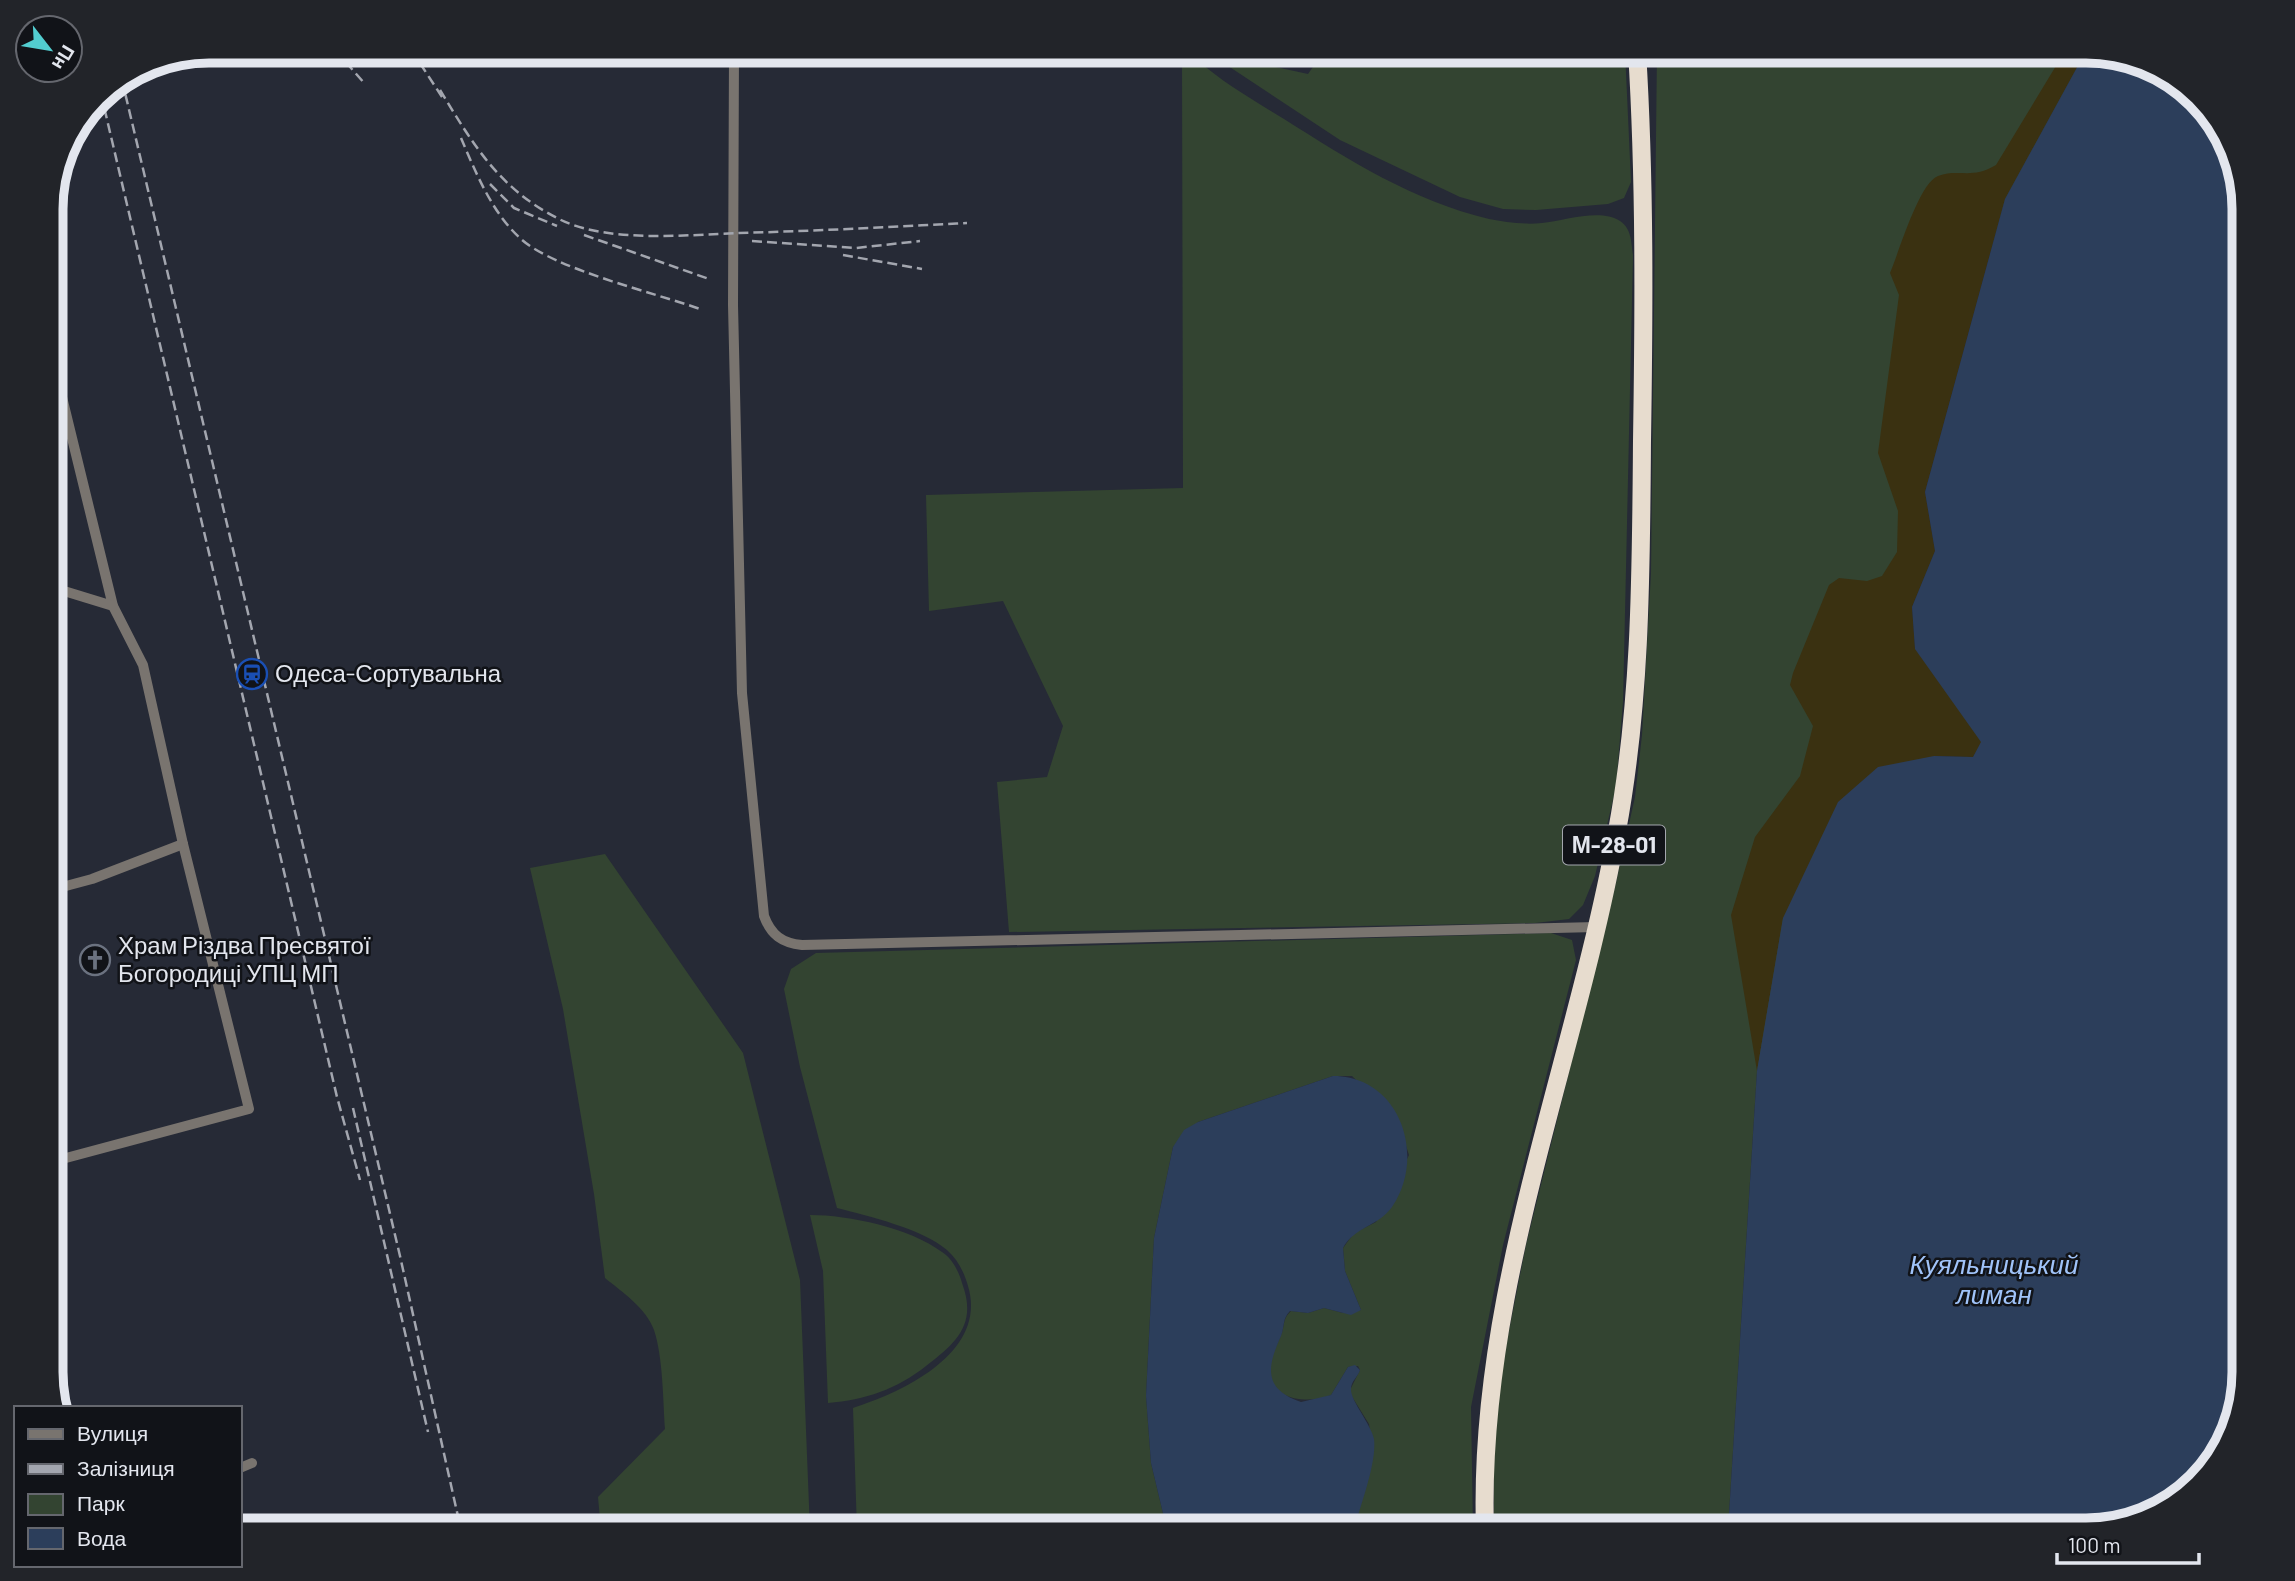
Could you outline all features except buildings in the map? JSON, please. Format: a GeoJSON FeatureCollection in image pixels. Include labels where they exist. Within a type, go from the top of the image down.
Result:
{"type":"FeatureCollection","features":[{"type":"Feature","properties":{"kind":"highway","name":"М-28-01"},"geometry":{"type":"LineString","coordinates":[[1638,63],[1643,148]]}},
{"type":"Feature","properties":{"kind":"highway","name":"М-28-01"},"geometry":{"type":"LineString","coordinates":[[1485,1518],[1485,1428],[1505,1299],[1596,927],[1617,834],[1629,761],[1641,610],[1643,148],[1647,63]]}},
{"type":"Feature","properties":{"kind":"street"},"geometry":{"type":"LineString","coordinates":[[734,63],[733,305],[742,693],[764,916],[773,934],[783,941],[802,945],[1596,927]]}},
{"type":"Feature","properties":{"kind":"street"},"geometry":{"type":"LineString","coordinates":[[63,401],[113,606],[143,665],[183,844],[249,1109],[63,1159]]}},
{"type":"Feature","properties":{"kind":"street"},"geometry":{"type":"LineString","coordinates":[[63,591],[113,606]]}},
{"type":"Feature","properties":{"kind":"street"},"geometry":{"type":"LineString","coordinates":[[63,887],[92,879],[183,844]]}},
{"type":"Feature","properties":{"kind":"street"},"geometry":{"type":"LineString","coordinates":[[242,1467],[252,1463]]}},
{"type":"Feature","properties":{"kind":"green space"},"geometry":{"type":"Polygon","coordinates":[[[1182,63],[1201,63],[1238,90],[1333,149],[1382,178],[1434,202],[1489,219],[1515,223],[1542,223],[1592,215],[1612,217],[1624,224],[1629,232],[1633,255],[1623,702],[1616,787],[1595,876],[1583,905],[1569,919],[1535,923],[1009,932],[997,782],[1047,777],[1063,726],[1003,601],[929,611],[926,495],[1183,488],[1182,63]]]}},
{"type":"Feature","properties":{"kind":"green space"},"geometry":{"type":"Polygon","coordinates":[[[1224,63],[1258,63],[1308,74],[1316,63],[1626,63],[1631,182],[1624,198],[1608,204],[1536,210],[1503,209],[1460,197],[1340,140],[1224,63]]]}},
{"type":"Feature","properties":{"kind":"green space"},"geometry":{"type":"Polygon","coordinates":[[[1657,63],[2079,63],[2005,199],[1757,1071],[1729,1518],[1494,1518],[1494,1443],[1502,1366],[1526,1245],[1635,797],[1642,735],[1651,573],[1657,63]]]}},
{"type":"Feature","properties":{"kind":"green space"},"geometry":{"type":"Polygon","coordinates":[[[605,854],[743,1053],[800,1280],[810,1518],[600,1518],[598,1497],[665,1429],[661,1366],[657,1341],[650,1322],[633,1301],[605,1278],[563,1009],[530,868],[605,854]]]}},
{"type":"Feature","properties":{"kind":"green space"},"geometry":{"type":"Polygon","coordinates":[[[1551,933],[1572,940],[1576,960],[1503,1245],[1471,1407],[1473,1518],[1357,1518],[1373,1454],[1369,1424],[1351,1395],[1351,1388],[1360,1370],[1358,1366],[1348,1367],[1331,1395],[1321,1398],[1290,1397],[1275,1386],[1271,1377],[1272,1358],[1285,1320],[1291,1311],[1308,1313],[1324,1308],[1343,1313],[1361,1310],[1345,1271],[1343,1248],[1354,1233],[1376,1222],[1409,1155],[1398,1121],[1352,1076],[1333,1076],[1198,1122],[1173,1147],[1154,1238],[1146,1396],[1151,1463],[1164,1518],[857,1518],[853,1408],[917,1380],[937,1366],[954,1349],[966,1331],[971,1310],[965,1276],[957,1262],[937,1242],[879,1219],[837,1208],[800,1067],[784,989],[791,969],[816,953],[1551,933]]]}},
{"type":"Feature","properties":{"kind":"green space"},"geometry":{"type":"Polygon","coordinates":[[[810,1215],[843,1217],[879,1224],[913,1236],[946,1255],[961,1279],[967,1309],[962,1330],[947,1349],[915,1374],[892,1387],[868,1396],[828,1403],[823,1271],[810,1215]]]}},
{"type":"Feature","properties":{"kind":"sand"},"geometry":{"type":"Polygon","coordinates":[[[2058,63],[2079,63],[2005,199],[1925,492],[1935,551],[1912,607],[1915,648],[1982,742],[1973,757],[1934,756],[1783,918],[1757,1071],[1731,915],[1755,837],[1800,776],[1813,726],[1790,685],[1793,673],[1829,585],[1839,578],[1867,581],[1882,576],[1897,552],[1898,511],[1878,453],[1899,295],[1890,273],[1917,204],[1931,181],[1945,174],[1979,172],[1996,165],[2058,63]]]}},
{"type":"Feature","properties":{"kind":"water","name":"Куяльницький лиман"},"geometry":{"type":"Polygon","coordinates":[[[2079,63],[2105,64],[2133,71],[2151,78],[2182,99],[2213,136],[2227,171],[2231,190],[2231,1391],[2221,1428],[2202,1461],[2175,1488],[2159,1499],[2124,1513],[2086,1518],[1729,1518],[1757,1071],[1783,918],[1838,802],[1878,767],[1934,756],[1973,757],[1981,742],[1915,649],[1912,607],[1935,551],[1925,492],[2005,199],[2079,63]]]}},
{"type":"Feature","properties":{"kind":"water"},"geometry":{"type":"Polygon","coordinates":[[[1333,1076],[1356,1080],[1375,1089],[1390,1104],[1401,1122],[1407,1165],[1402,1187],[1387,1213],[1353,1235],[1343,1248],[1345,1271],[1361,1310],[1351,1315],[1324,1308],[1308,1313],[1290,1311],[1271,1367],[1274,1384],[1280,1391],[1301,1402],[1331,1395],[1348,1367],[1355,1365],[1360,1370],[1351,1389],[1372,1433],[1374,1449],[1371,1472],[1358,1518],[1164,1518],[1151,1463],[1146,1396],[1154,1238],[1173,1147],[1184,1130],[1198,1122],[1333,1076]]]}},
{"type":"Feature","properties":{"kind":"railway"},"geometry":{"type":"LineString","coordinates":[[347,63],[365,84]]}},
{"type":"Feature","properties":{"kind":"railway"},"geometry":{"type":"LineString","coordinates":[[420,63],[444,100]]}},
{"type":"Feature","properties":{"kind":"railway"},"geometry":{"type":"LineString","coordinates":[[124,90],[400,1256],[458,1518]]}},
{"type":"Feature","properties":{"kind":"railway"},"geometry":{"type":"LineString","coordinates":[[440,90],[477,148],[505,180],[540,208],[580,227],[624,235],[672,236],[967,223]]}},
{"type":"Feature","properties":{"kind":"railway"},"geometry":{"type":"LineString","coordinates":[[104,108],[337,1097],[360,1180]]}},
{"type":"Feature","properties":{"kind":"railway"},"geometry":{"type":"LineString","coordinates":[[461,138],[486,192],[502,217],[521,239],[536,250],[580,270],[700,309]]}},
{"type":"Feature","properties":{"kind":"railway"},"geometry":{"type":"LineString","coordinates":[[490,184],[514,208],[557,226]]}},
{"type":"Feature","properties":{"kind":"railway"},"geometry":{"type":"LineString","coordinates":[[584,235],[709,279]]}},
{"type":"Feature","properties":{"kind":"railway"},"geometry":{"type":"LineString","coordinates":[[752,241],[856,248],[920,241]]}},
{"type":"Feature","properties":{"kind":"railway"},"geometry":{"type":"LineString","coordinates":[[843,255],[922,269]]}},
{"type":"Feature","properties":{"kind":"railway"},"geometry":{"type":"LineString","coordinates":[[353,1108],[428,1432]]}},
{"type":"Feature","properties":{"kind":"place","name":"Одеса-Сортувальна"},"geometry":{"type":"Point","coordinates":[252,674]}},
{"type":"Feature","properties":{"kind":"place","name":"Храм Різдва Пресвятої Богородиці УПЦ МП"},"geometry":{"type":"Point","coordinates":[95,960]}}]}
